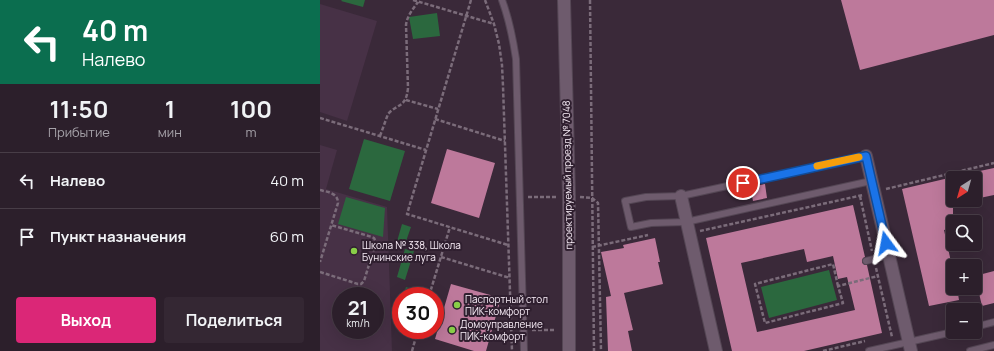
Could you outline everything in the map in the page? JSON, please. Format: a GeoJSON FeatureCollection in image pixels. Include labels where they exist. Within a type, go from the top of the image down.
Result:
{"type":"FeatureCollection","features":[{"type":"Feature","properties":{"kind":"street","name":"проектируемый проезд № 7048"},"geometry":{"type":"LineString","coordinates":[[564,0],[568,196],[569,351]]}},
{"type":"Feature","properties":{"kind":"street"},"geometry":{"type":"LineString","coordinates":[[866,156],[910,346]]}},
{"type":"Feature","properties":{"kind":"street"},"geometry":{"type":"LineString","coordinates":[[681,196],[716,351]]}},
{"type":"Feature","properties":{"kind":"lane"},"geometry":{"type":"LineString","coordinates":[[502,0],[514,42],[516,59],[524,351]]}},
{"type":"Feature","properties":{"kind":"lane"},"geometry":{"type":"LineString","coordinates":[[866,156],[681,196],[646,197],[625,201],[631,227],[651,223],[686,222],[871,181]]}},
{"type":"Feature","properties":{"kind":"lane"},"geometry":{"type":"LineString","coordinates":[[866,261],[889,256]]}},
{"type":"Feature","properties":{"kind":"lane"},"geometry":{"type":"LineString","coordinates":[[982,325],[994,322]]}},
{"type":"Feature","properties":{"kind":"lane"},"geometry":{"type":"LineString","coordinates":[[869,351],[910,346],[946,334]]}},
{"type":"Feature","properties":{"kind":"lane"},"geometry":{"type":"LineString","coordinates":[[970,351],[994,346]]}},
{"type":"Feature","properties":{"kind":"path"},"geometry":{"type":"LineString","coordinates":[[413,0],[494,24]]}},
{"type":"Feature","properties":{"kind":"path"},"geometry":{"type":"LineString","coordinates":[[471,0],[407,214],[508,245]]}},
{"type":"Feature","properties":{"kind":"path"},"geometry":{"type":"LineString","coordinates":[[485,0],[494,24],[502,65],[512,351]]}},
{"type":"Feature","properties":{"kind":"path"},"geometry":{"type":"LineString","coordinates":[[590,0],[594,351]]}},
{"type":"Feature","properties":{"kind":"path"},"geometry":{"type":"LineString","coordinates":[[380,136],[388,114],[406,100],[407,97],[406,25],[409,14],[418,2]]}},
{"type":"Feature","properties":{"kind":"path"},"geometry":{"type":"LineString","coordinates":[[406,100],[438,109]]}},
{"type":"Feature","properties":{"kind":"path"},"geometry":{"type":"LineString","coordinates":[[320,118],[426,150]]}},
{"type":"Feature","properties":{"kind":"path"},"geometry":{"type":"LineString","coordinates":[[435,119],[505,140]]}},
{"type":"Feature","properties":{"kind":"path"},"geometry":{"type":"LineString","coordinates":[[320,190],[332,193],[336,195],[338,199],[320,262]]}},
{"type":"Feature","properties":{"kind":"path"},"geometry":{"type":"LineString","coordinates":[[592,198],[598,203],[601,351]]}},
{"type":"Feature","properties":{"kind":"path"},"geometry":{"type":"LineString","coordinates":[[320,272],[361,284],[364,281],[376,242],[372,237],[331,225]]}},
{"type":"Feature","properties":{"kind":"path"},"geometry":{"type":"LineString","coordinates":[[432,287],[450,227]]}},
{"type":"Feature","properties":{"kind":"path"},"geometry":{"type":"LineString","coordinates":[[592,247],[654,234]]}},
{"type":"Feature","properties":{"kind":"path"},"geometry":{"type":"LineString","coordinates":[[441,257],[510,278]]}},
{"type":"Feature","properties":{"kind":"path"},"geometry":{"type":"LineString","coordinates":[[833,264],[838,286],[842,303],[765,323],[755,284],[833,264]]}},
{"type":"Feature","properties":{"kind":"path"},"geometry":{"type":"LineString","coordinates":[[838,286],[878,276]]}},
{"type":"Feature","properties":{"kind":"path"},"geometry":{"type":"LineString","coordinates":[[412,351],[415,339]]}},
{"type":"Feature","properties":{"kind":"shaded area"},"geometry":{"type":"Polygon","coordinates":[[[320,4],[377,21],[347,121],[320,112],[320,4]]]}},
{"type":"Feature","properties":{"kind":"shaded area","name":"Школа № 338, Школа Бунинские луга"},"geometry":{"type":"Polygon","coordinates":[[[320,145],[337,150],[326,189],[387,207],[392,351],[320,351],[320,145]]]}},
{"type":"Feature","properties":{"kind":"green space"},"geometry":{"type":"Polygon","coordinates":[[[365,0],[363,7],[341,1],[365,0]]]}},
{"type":"Feature","properties":{"kind":"green space"},"geometry":{"type":"Polygon","coordinates":[[[437,13],[440,36],[413,39],[409,17],[437,13]]]}},
{"type":"Feature","properties":{"kind":"green space"},"geometry":{"type":"Polygon","coordinates":[[[364,139],[405,151],[390,201],[349,189],[364,139]]]}},
{"type":"Feature","properties":{"kind":"green space"},"geometry":{"type":"Polygon","coordinates":[[[346,197],[385,208],[383,237],[338,224],[346,197]]]}},
{"type":"Feature","properties":{"kind":"green space"},"geometry":{"type":"Polygon","coordinates":[[[402,224],[411,227],[404,247],[396,245],[402,224]]]}},
{"type":"Feature","properties":{"kind":"green space"},"geometry":{"type":"Polygon","coordinates":[[[405,249],[414,251],[405,280],[397,277],[405,249]]]}},
{"type":"Feature","properties":{"kind":"green space"},"geometry":{"type":"Polygon","coordinates":[[[829,270],[837,300],[769,318],[761,287],[829,270]]]}},
{"type":"Feature","properties":{"kind":"building"},"geometry":{"type":"Polygon","coordinates":[[[841,0],[994,0],[994,35],[860,70],[841,0]]]}},
{"type":"Feature","properties":{"kind":"building"},"geometry":{"type":"Polygon","coordinates":[[[447,149],[495,163],[479,218],[431,203],[447,149]]]}},
{"type":"Feature","properties":{"kind":"building"},"geometry":{"type":"Polygon","coordinates":[[[994,168],[994,195],[982,198],[982,171],[980,171],[994,168]]]}},
{"type":"Feature","properties":{"kind":"building"},"geometry":{"type":"Polygon","coordinates":[[[946,179],[946,207],[953,207],[953,215],[946,215],[946,230],[944,230],[946,251],[949,251],[950,259],[946,259],[946,295],[958,295],[959,300],[929,306],[902,189],[946,179]]]}},
{"type":"Feature","properties":{"kind":"building"},"geometry":{"type":"Polygon","coordinates":[[[765,184],[767,198],[753,201],[750,187],[765,184]]]}},
{"type":"Feature","properties":{"kind":"building"},"geometry":{"type":"Polygon","coordinates":[[[853,205],[865,257],[863,258],[862,262],[863,264],[867,265],[882,333],[804,351],[732,351],[706,238],[853,205]],[[804,249],[741,263],[757,332],[855,310],[847,277],[838,279],[833,256],[807,262],[804,249]]]}},
{"type":"Feature","properties":{"kind":"building"},"geometry":{"type":"Polygon","coordinates":[[[655,238],[663,284],[624,293],[633,330],[628,331],[632,351],[608,351],[606,297],[611,296],[601,252],[624,248],[623,245],[655,238]]]}},
{"type":"Feature","properties":{"kind":"building"},"geometry":{"type":"Polygon","coordinates":[[[994,271],[994,303],[982,306],[979,295],[982,295],[982,274],[994,271]]]}},
{"type":"Feature","properties":{"kind":"building"},"geometry":{"type":"Polygon","coordinates":[[[451,284],[501,298],[486,351],[474,351],[435,339],[444,339],[444,308],[451,284]]]}},
{"type":"Feature","properties":{"kind":"slow traffic"},"geometry":{"type":"LineString","coordinates":[[817,166],[859,157]]}},
{"type":"Feature","properties":{"kind":"place","name":"Школа № 338, Школа Бунинские луга"},"geometry":{"type":"Point","coordinates":[354,251]}},
{"type":"Feature","properties":{"kind":"place","name":"Паспортный стол ПИК-комфорт"},"geometry":{"type":"Point","coordinates":[457,305]}},
{"type":"Feature","properties":{"kind":"place","name":"Домоуправление ПИК-комфорт"},"geometry":{"type":"Point","coordinates":[452,330]}},
{"type":"Feature","properties":{"kind":"route"},"geometry":{"type":"LineString","coordinates":[[743,183],[866,156],[886,243]]}}]}
